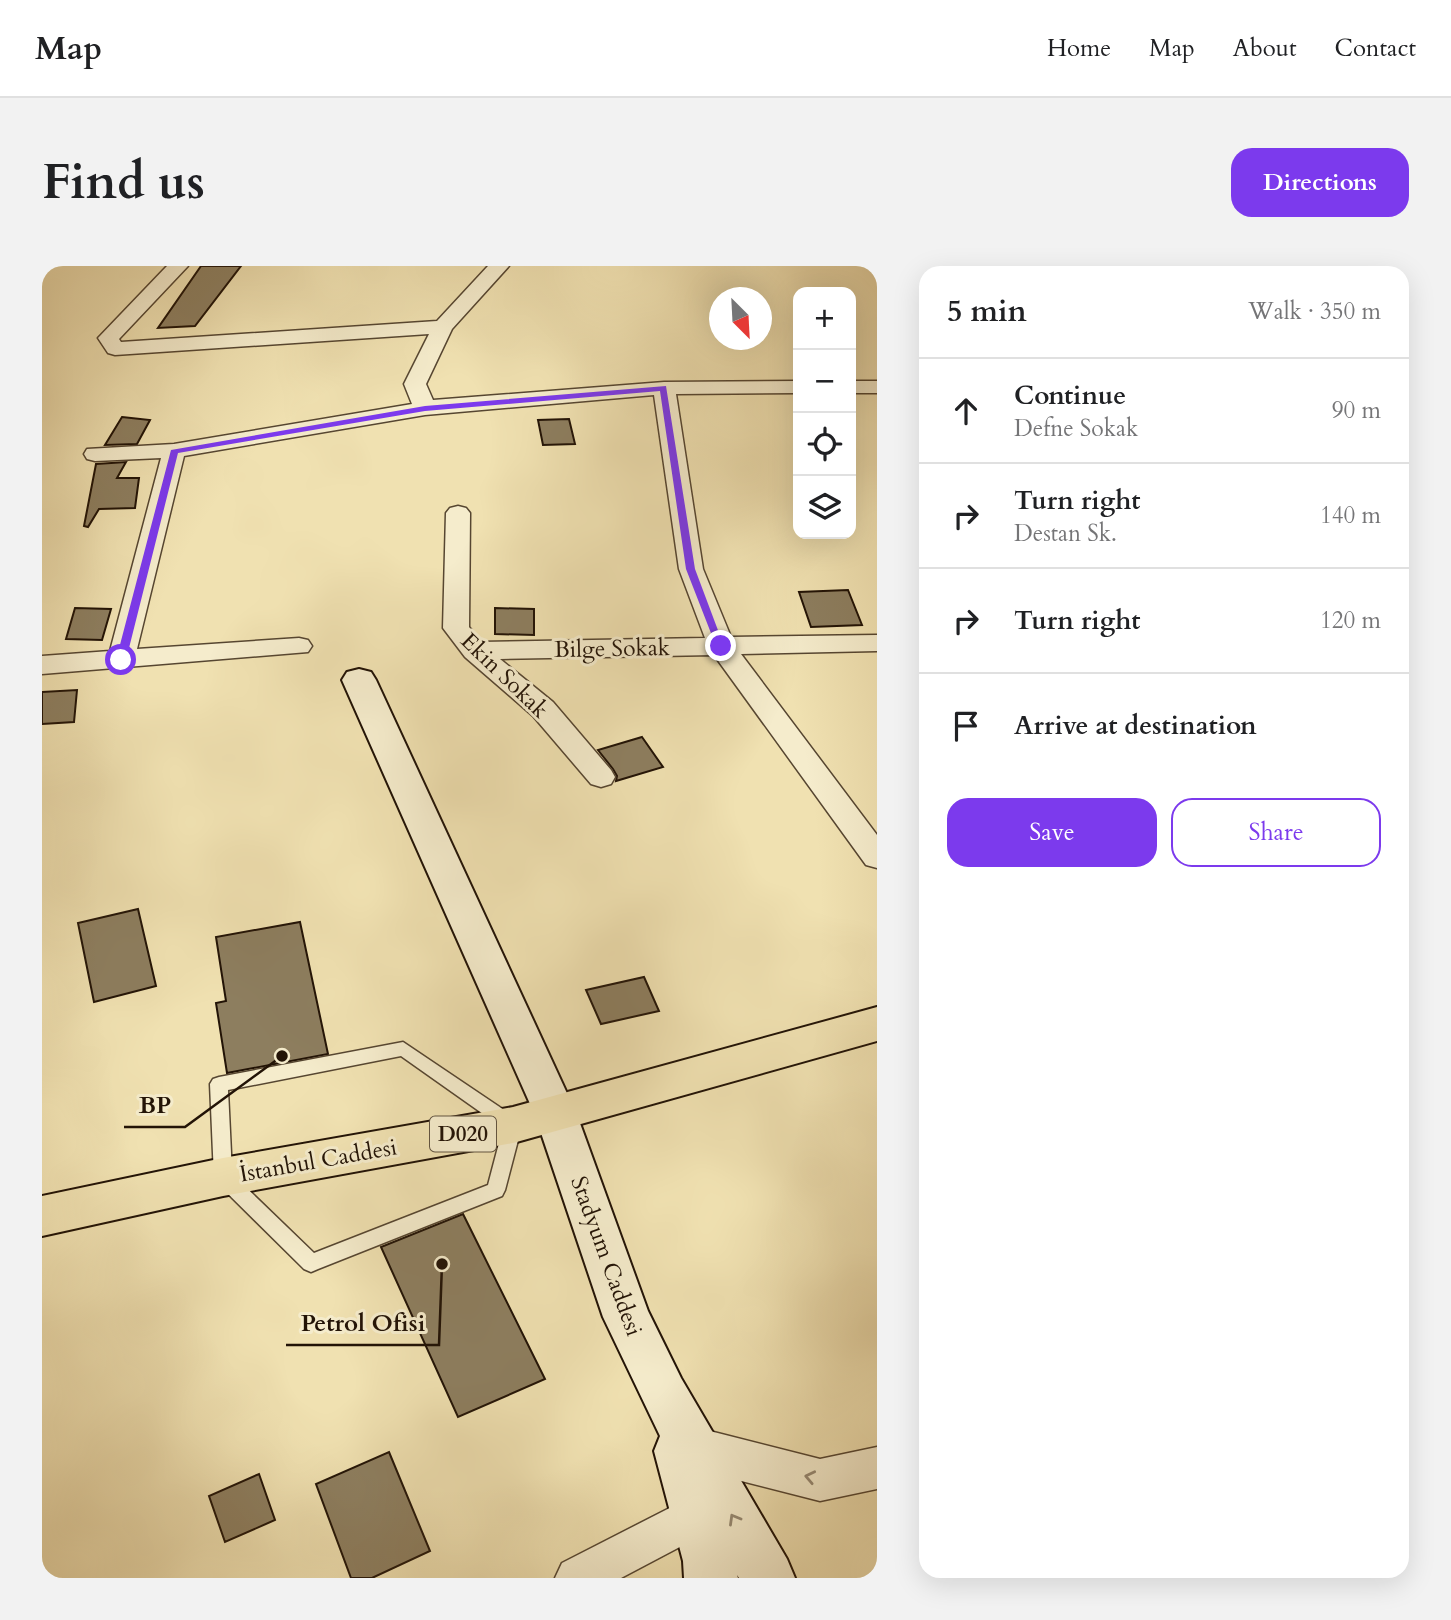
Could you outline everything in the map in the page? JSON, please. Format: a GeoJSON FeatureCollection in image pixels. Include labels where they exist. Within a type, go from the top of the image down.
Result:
{"type":"FeatureCollection","features":[{"type":"Feature","properties":{"kind":"highway","name":"İstanbul Caddesi"},"geometry":{"type":"LineString","coordinates":[[42,1216],[223,1177],[535,1120],[877,1024]]}},
{"type":"Feature","properties":{"kind":"street"},"geometry":{"type":"LineString","coordinates":[[178,266],[108,338],[116,349],[443,327]]}},
{"type":"Feature","properties":{"kind":"street"},"geometry":{"type":"LineString","coordinates":[[425,408],[415,384],[443,327],[499,266]]}},
{"type":"Feature","properties":{"kind":"street"},"geometry":{"type":"LineString","coordinates":[[95,454],[174,451],[425,408],[663,388],[793,387]]}},
{"type":"Feature","properties":{"kind":"street"},"geometry":{"type":"LineString","coordinates":[[663,388],[691,569],[721,646],[877,857]]}},
{"type":"Feature","properties":{"kind":"street"},"geometry":{"type":"LineString","coordinates":[[121,660],[174,451]]}},
{"type":"Feature","properties":{"kind":"street","name":"Ekin Sokak"},"geometry":{"type":"LineString","coordinates":[[457,513],[456,628],[474,651],[543,709],[601,777]]}},
{"type":"Feature","properties":{"kind":"street","name":"Bilge Sokak"},"geometry":{"type":"LineString","coordinates":[[474,651],[877,643]]}},
{"type":"Feature","properties":{"kind":"street"},"geometry":{"type":"LineString","coordinates":[[42,665],[299,646]]}},
{"type":"Feature","properties":{"kind":"street","name":"Stadyum Caddesi"},"geometry":{"type":"LineString","coordinates":[[359,680],[535,1120],[664,1395],[768,1578]]}},
{"type":"Feature","properties":{"kind":"street","name":"Stadyum Caddesi"},"geometry":{"type":"LineString","coordinates":[[664,1395],[697,1515],[711,1578]]}},
{"type":"Feature","properties":{"kind":"street"},"geometry":{"type":"LineString","coordinates":[[694,1448],[820,1479],[877,1468]]}},
{"type":"Feature","properties":{"kind":"street"},"geometry":{"type":"LineString","coordinates":[[576,1578],[697,1515]]}},
{"type":"Feature","properties":{"kind":"lane"},"geometry":{"type":"LineString","coordinates":[[403,1049],[535,1120],[496,1190],[311,1263],[223,1177],[219,1083],[403,1049]]}},
{"type":"Feature","properties":{"kind":"building"},"geometry":{"type":"Polygon","coordinates":[[[201,266],[241,266],[195,326],[158,328],[201,266]]]}},
{"type":"Feature","properties":{"kind":"building"},"geometry":{"type":"Polygon","coordinates":[[[122,417],[150,420],[137,444],[105,445],[122,417]]]}},
{"type":"Feature","properties":{"kind":"building"},"geometry":{"type":"Polygon","coordinates":[[[569,419],[575,444],[543,445],[538,420],[569,419]]]}},
{"type":"Feature","properties":{"kind":"building"},"geometry":{"type":"Polygon","coordinates":[[[126,462],[117,478],[139,478],[135,508],[99,509],[88,527],[84,526],[96,464],[126,462]]]}},
{"type":"Feature","properties":{"kind":"building"},"geometry":{"type":"Polygon","coordinates":[[[848,590],[862,625],[811,627],[799,592],[848,590]]]}},
{"type":"Feature","properties":{"kind":"building"},"geometry":{"type":"Polygon","coordinates":[[[75,608],[111,609],[102,640],[66,639],[75,608]]]}},
{"type":"Feature","properties":{"kind":"building"},"geometry":{"type":"Polygon","coordinates":[[[495,608],[534,609],[534,635],[495,634],[495,608]]]}},
{"type":"Feature","properties":{"kind":"building"},"geometry":{"type":"Polygon","coordinates":[[[77,690],[74,722],[42,724],[42,692],[77,690]]]}},
{"type":"Feature","properties":{"kind":"building"},"geometry":{"type":"Polygon","coordinates":[[[642,737],[663,767],[616,781],[617,776],[613,769],[598,750],[642,737]]]}},
{"type":"Feature","properties":{"kind":"building"},"geometry":{"type":"Polygon","coordinates":[[[138,909],[156,986],[94,1002],[78,923],[138,909]]]}},
{"type":"Feature","properties":{"kind":"building"},"geometry":{"type":"Polygon","coordinates":[[[300,922],[328,1054],[227,1073],[216,1003],[226,1001],[216,937],[300,922]]]}},
{"type":"Feature","properties":{"kind":"building"},"geometry":{"type":"Polygon","coordinates":[[[644,977],[659,1011],[601,1024],[586,990],[644,977]]]}},
{"type":"Feature","properties":{"kind":"building"},"geometry":{"type":"Polygon","coordinates":[[[463,1214],[545,1379],[458,1417],[381,1247],[463,1214]]]}},
{"type":"Feature","properties":{"kind":"building"},"geometry":{"type":"Polygon","coordinates":[[[389,1452],[430,1551],[372,1578],[351,1578],[316,1484],[389,1452]]]}},
{"type":"Feature","properties":{"kind":"building"},"geometry":{"type":"Polygon","coordinates":[[[259,1474],[275,1520],[225,1542],[209,1496],[259,1474]]]}},
{"type":"Feature","properties":{"kind":"place","name":"BP"},"geometry":{"type":"Point","coordinates":[282,1056]}},
{"type":"Feature","properties":{"kind":"place","name":"Petrol Ofisi"},"geometry":{"type":"Point","coordinates":[442,1264]}},
{"type":"Feature","properties":{"kind":"route"},"geometry":{"type":"LineString","coordinates":[[121,660],[174,451],[425,408],[663,388],[691,569],[721,646]]}}]}
